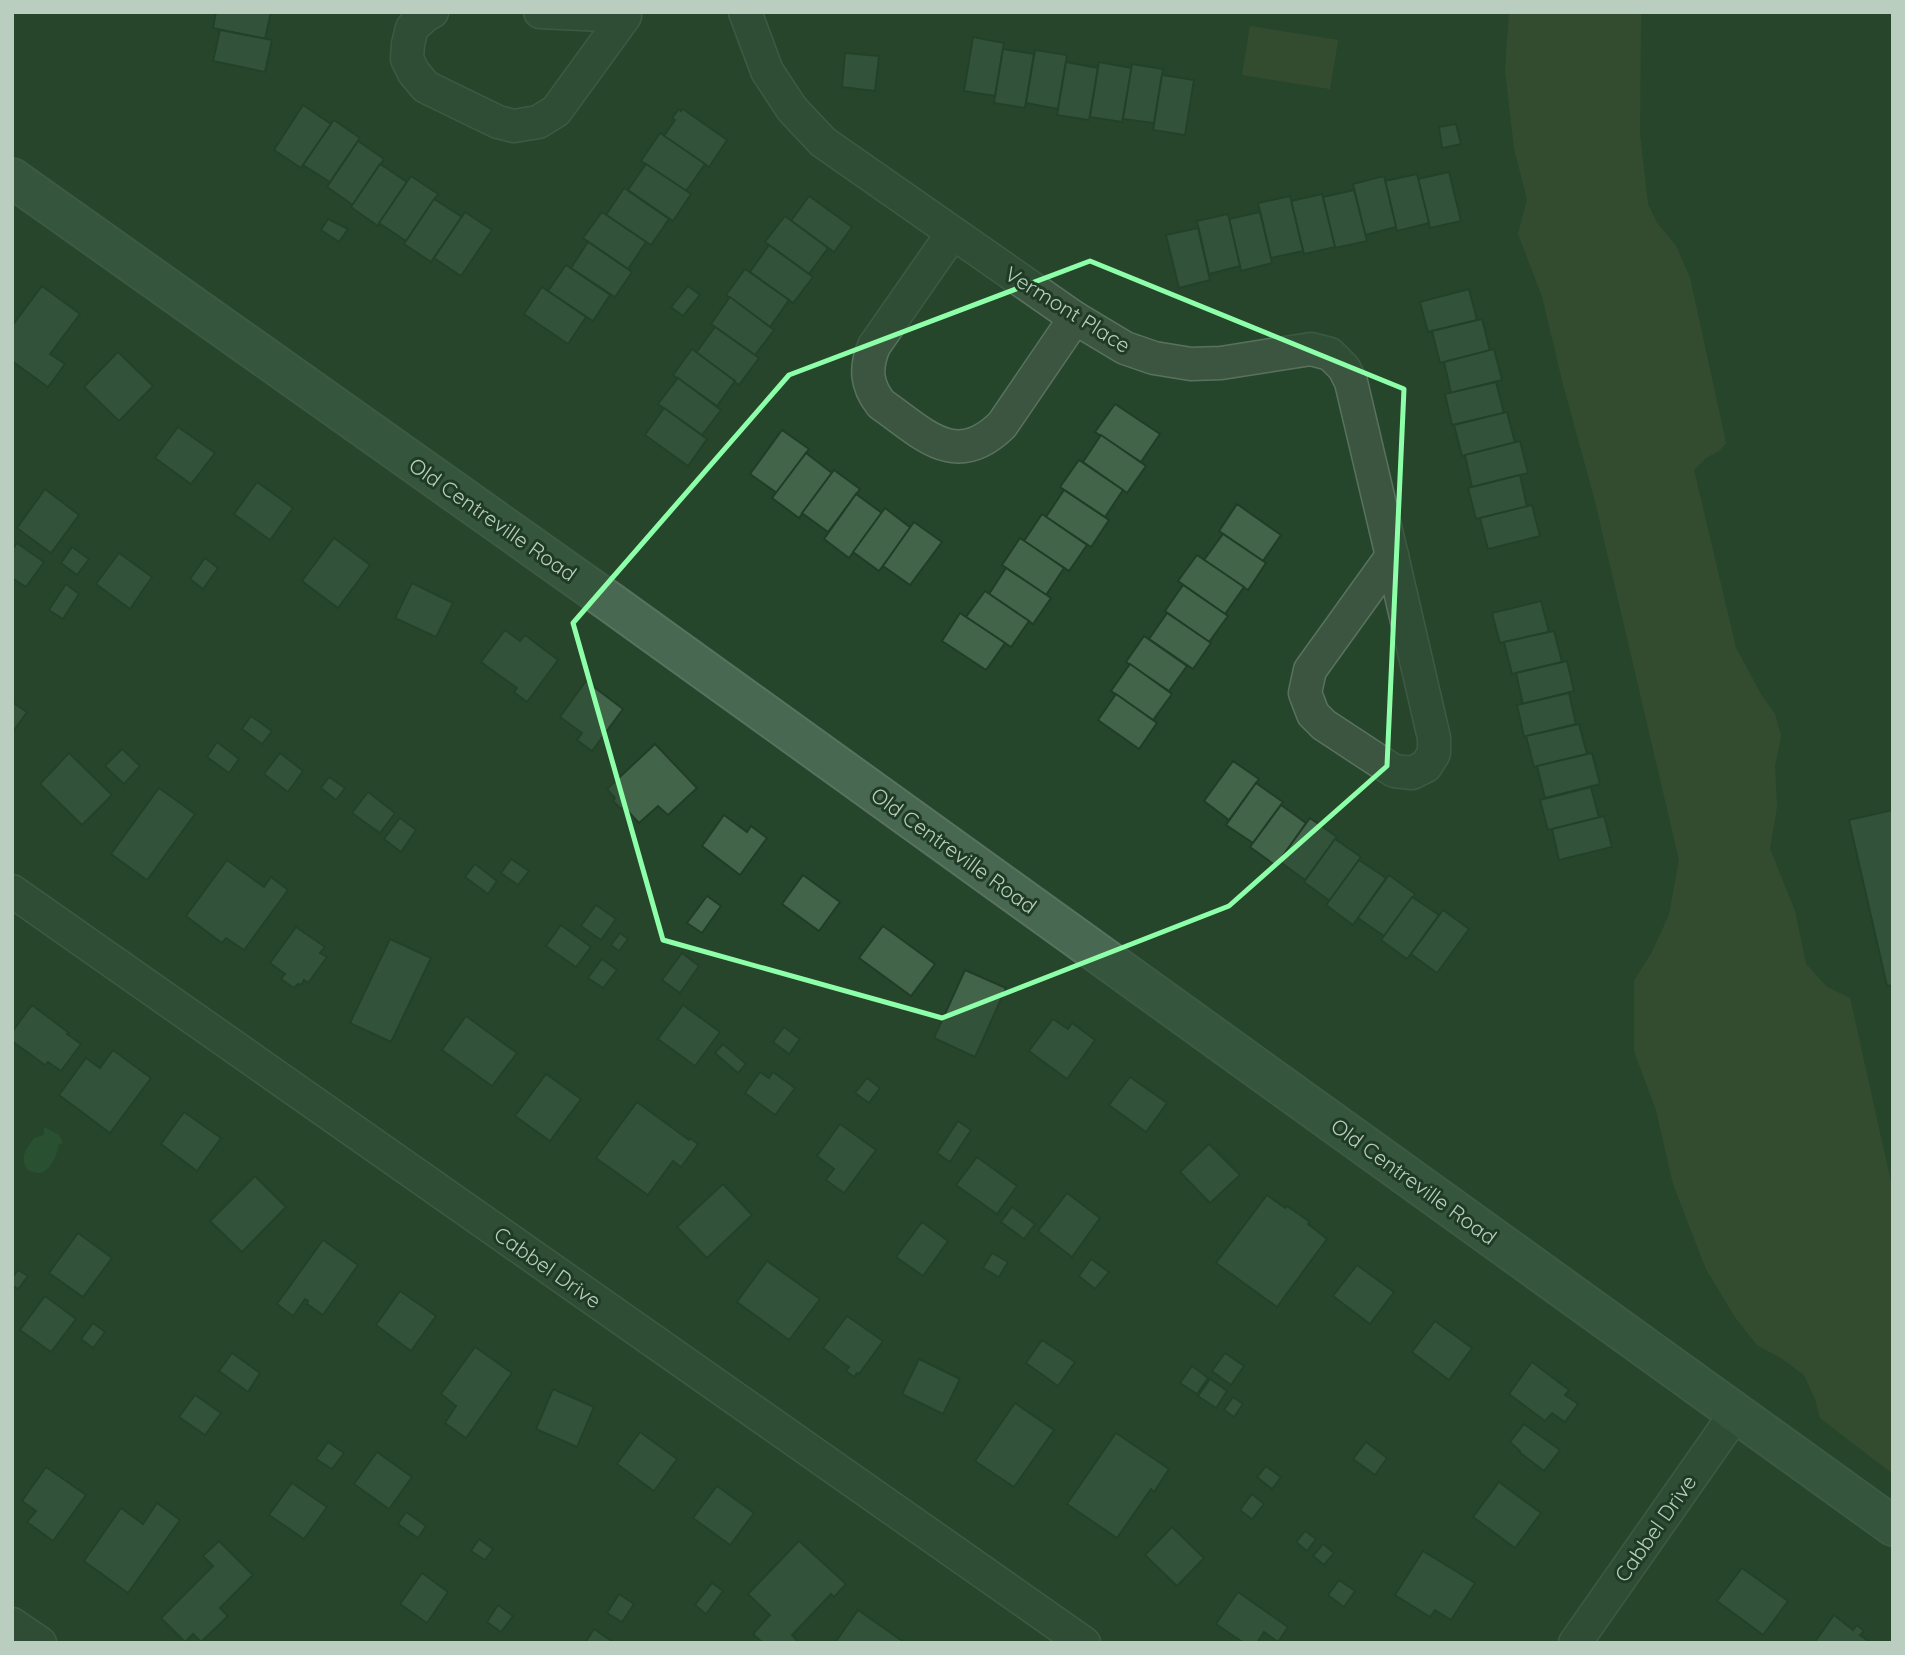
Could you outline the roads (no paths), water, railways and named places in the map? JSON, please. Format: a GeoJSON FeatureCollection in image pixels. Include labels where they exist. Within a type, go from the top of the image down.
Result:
{"type":"FeatureCollection","features":[{"type":"Feature","properties":{"kind":"street"},"geometry":{"type":"LineString","coordinates":[[432,12],[412,28],[407,59],[414,73],[426,87],[514,126],[538,122],[556,111],[634,14]]}},
{"type":"Feature","properties":{"kind":"street"},"geometry":{"type":"LineString","coordinates":[[540,12],[634,14]]}},
{"type":"Feature","properties":{"kind":"street","name":"Vermont Place"},"geometry":{"type":"LineString","coordinates":[[745,12],[767,71],[792,109],[823,142],[1075,318],[1125,348],[1154,358],[1191,364],[1221,363],[1311,349],[1330,354],[1344,368],[1351,382],[1392,556],[1434,738],[1434,753],[1426,766],[1412,773],[1394,771],[1324,725],[1313,714],[1306,692],[1310,670],[1392,556]]}},
{"type":"Feature","properties":{"kind":"street","name":"Old Centreville Road"},"geometry":{"type":"LineString","coordinates":[[12,178],[632,618],[1893,1526]]}},
{"type":"Feature","properties":{"kind":"street"},"geometry":{"type":"LineString","coordinates":[[952,234],[874,346],[867,374],[874,395],[881,404],[937,443],[962,447],[990,437],[1002,425],[1075,318]]}},
{"type":"Feature","properties":{"kind":"street","name":"Cabbel Drive"},"geometry":{"type":"LineString","coordinates":[[12,891],[1084,1643]]}},
{"type":"Feature","properties":{"kind":"street","name":"Cabbel Drive"},"geometry":{"type":"LineString","coordinates":[[1575,1643],[1736,1413]]}},
{"type":"Feature","properties":{"kind":"street"},"geometry":{"type":"LineString","coordinates":[[12,1623],[40,1643]]}}]}
